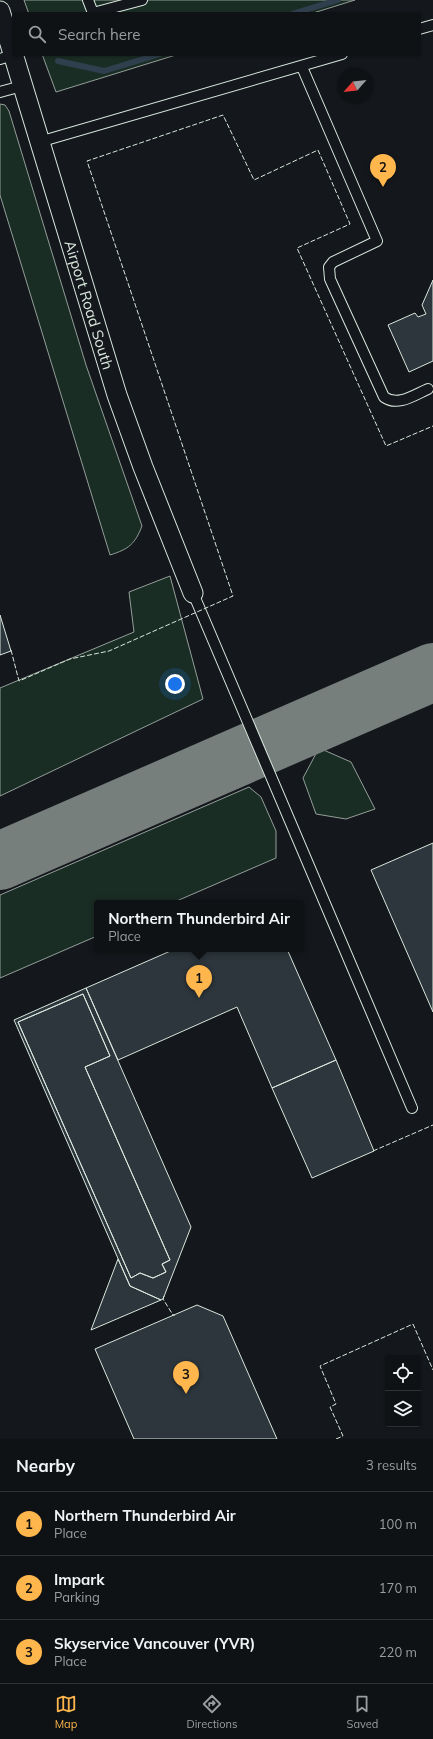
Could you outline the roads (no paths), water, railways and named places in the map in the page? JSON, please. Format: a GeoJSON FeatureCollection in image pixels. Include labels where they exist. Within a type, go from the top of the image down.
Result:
{"type":"FeatureCollection","features":[{"type":"Feature","properties":{"kind":"street","name":"Airport Road South"},"geometry":{"type":"LineString","coordinates":[[0,11],[6,57],[22,86],[117,395],[146,474],[193,593]]}},
{"type":"Feature","properties":{"kind":"lane"},"geometry":{"type":"LineString","coordinates":[[88,0],[93,12]]}},
{"type":"Feature","properties":{"kind":"lane"},"geometry":{"type":"LineString","coordinates":[[97,12],[142,0]]}},
{"type":"Feature","properties":{"kind":"lane"},"geometry":{"type":"LineString","coordinates":[[421,28],[433,25]]}},
{"type":"Feature","properties":{"kind":"lane"},"geometry":{"type":"LineString","coordinates":[[39,142],[336,56]]}},
{"type":"Feature","properties":{"kind":"lane"},"geometry":{"type":"LineString","coordinates":[[302,67],[377,241],[333,262],[329,267],[330,279],[384,397],[389,401],[396,402],[428,389]]}},
{"type":"Feature","properties":{"kind":"lane"},"geometry":{"type":"LineString","coordinates":[[0,92],[22,86]]}},
{"type":"Feature","properties":{"kind":"lane"},"geometry":{"type":"LineString","coordinates":[[193,593],[412,1108]]}},
{"type":"Feature","properties":{"kind":"waterway"},"geometry":{"type":"LineString","coordinates":[[299,12],[338,0]]}},
{"type":"Feature","properties":{"kind":"waterway"},"geometry":{"type":"LineString","coordinates":[[58,61],[104,71],[153,56]]}},
{"type":"Feature","properties":{"kind":"place","name":"Impark"},"geometry":{"type":"Point","coordinates":[383,187]}},
{"type":"Feature","properties":{"kind":"place","name":"Northern Thunderbird Air"},"geometry":{"type":"Point","coordinates":[199,998]}},
{"type":"Feature","properties":{"kind":"place","name":"Skyservice Vancouver (YVR)"},"geometry":{"type":"Point","coordinates":[186,1394]}}]}
